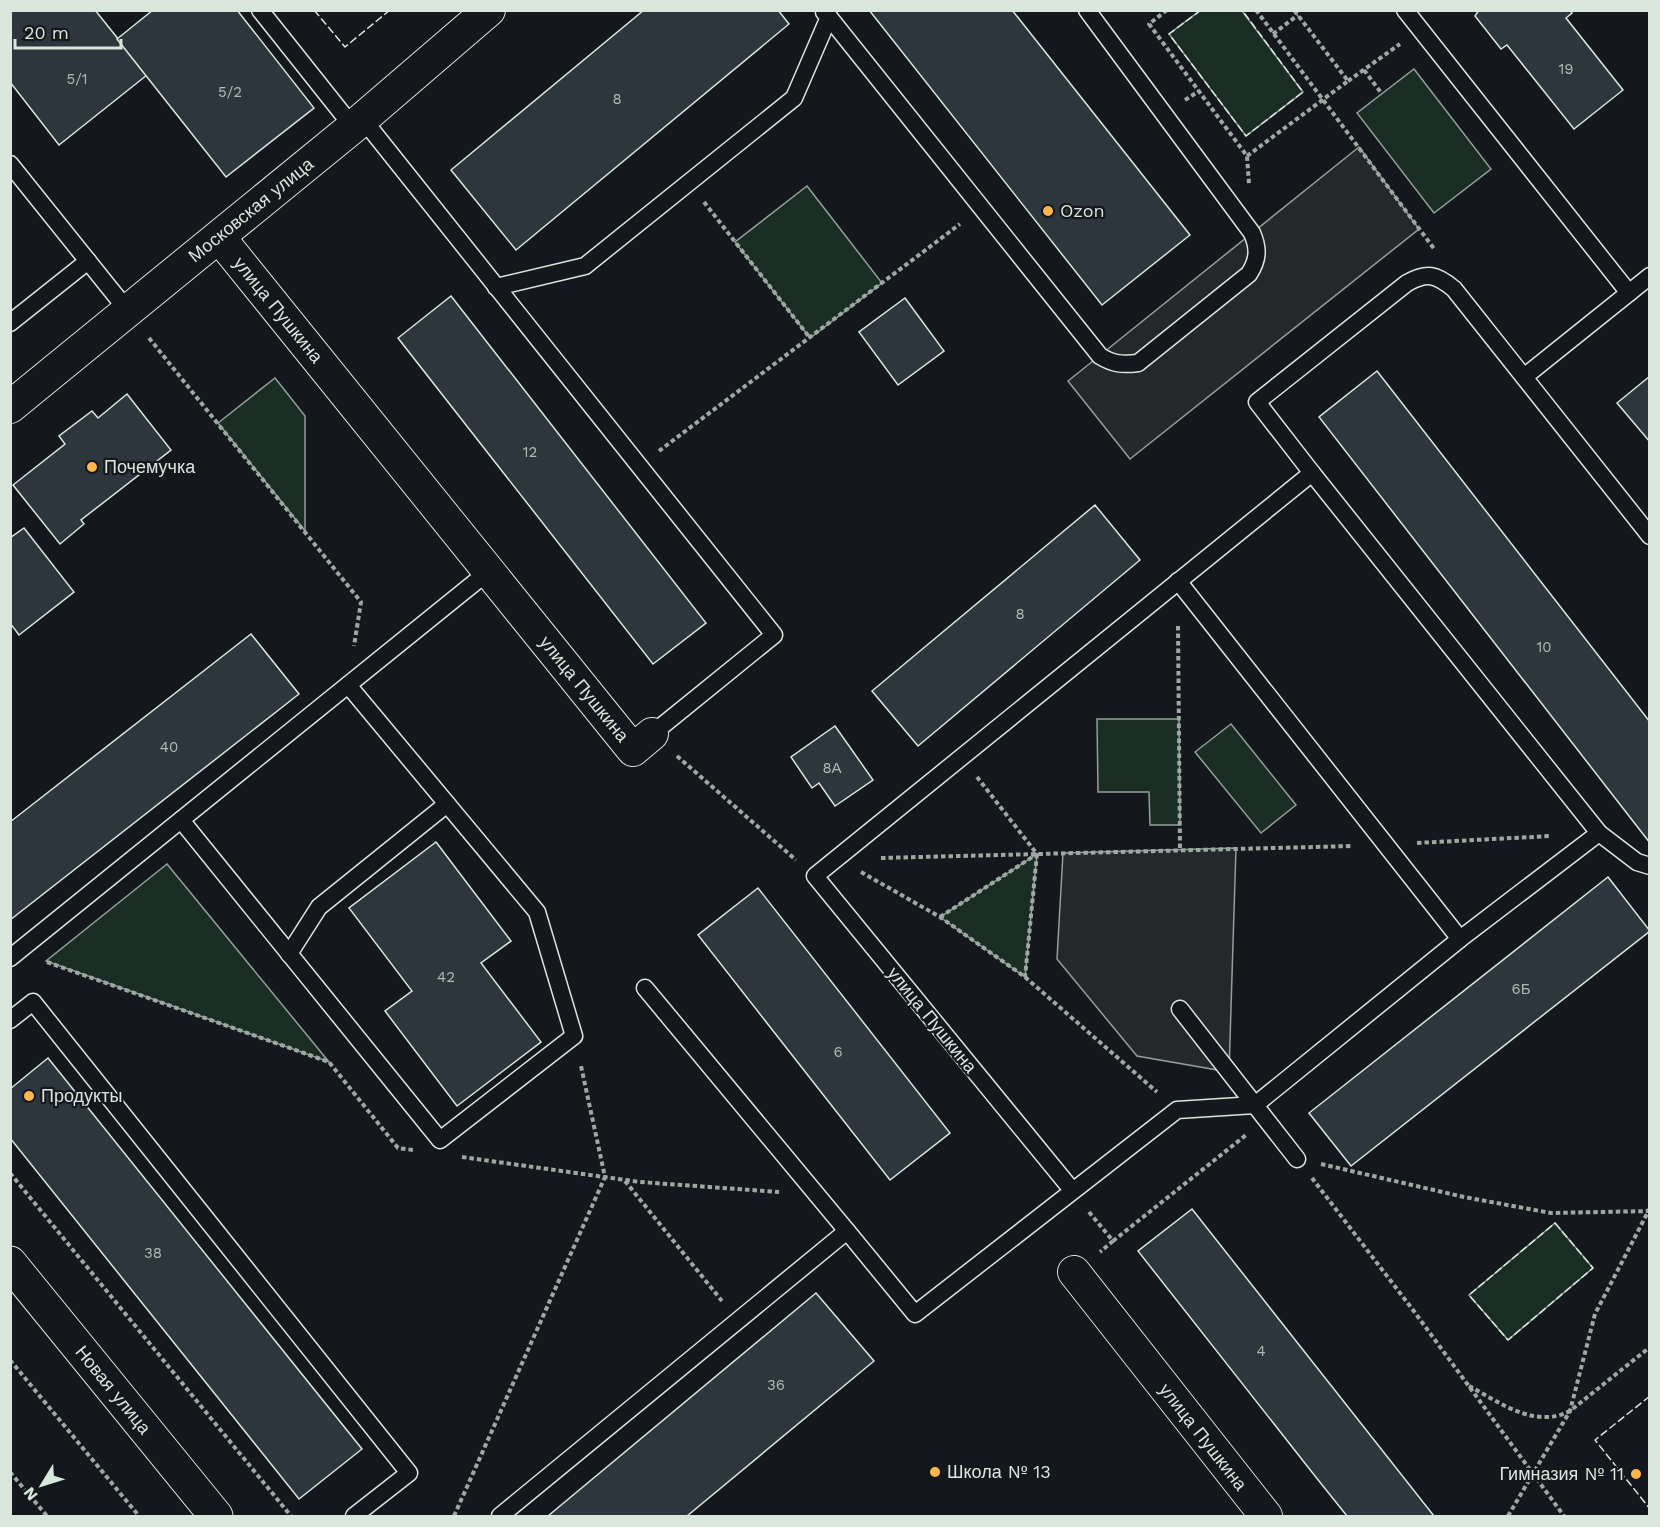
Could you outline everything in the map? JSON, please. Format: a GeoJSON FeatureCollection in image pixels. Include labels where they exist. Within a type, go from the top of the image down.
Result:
{"type":"FeatureCollection","features":[{"type":"Feature","properties":{"kind":"street","name":"Московская улица"},"geometry":{"type":"LineString","coordinates":[[10,407],[357,123],[489,10]]}},
{"type":"Feature","properties":{"kind":"street","name":"улица Пушкина"},"geometry":{"type":"LineString","coordinates":[[219,237],[633,750],[652,734]]}},
{"type":"Feature","properties":{"kind":"street","name":"Новая улица"},"geometry":{"type":"LineString","coordinates":[[10,1263],[216,1516]]}},
{"type":"Feature","properties":{"kind":"street","name":"улица Пушкина"},"geometry":{"type":"LineString","coordinates":[[1074,1272],[1266,1516]]}},
{"type":"Feature","properties":{"kind":"lane"},"geometry":{"type":"LineString","coordinates":[[260,10],[496,287],[774,635],[652,734]]}},
{"type":"Feature","properties":{"kind":"lane"},"geometry":{"type":"LineString","coordinates":[[826,14],[1100,356],[1111,363],[1138,363],[1248,274],[1255,266],[1257,255],[1252,233],[1087,10]]}},
{"type":"Feature","properties":{"kind":"lane"},"geometry":{"type":"LineString","coordinates":[[1405,10],[1629,293]]}},
{"type":"Feature","properties":{"kind":"lane"},"geometry":{"type":"LineString","coordinates":[[496,287],[585,266],[794,98],[826,14]]}},
{"type":"Feature","properties":{"kind":"lane"},"geometry":{"type":"LineString","coordinates":[[10,164],[128,311]]}},
{"type":"Feature","properties":{"kind":"lane"},"geometry":{"type":"LineString","coordinates":[[10,323],[88,261]]}},
{"type":"Feature","properties":{"kind":"lane"},"geometry":{"type":"LineString","coordinates":[[1650,536],[1454,289],[1441,278],[1422,275],[1407,283],[1257,402],[1599,833],[1637,862],[1650,866]]}},
{"type":"Feature","properties":{"kind":"lane"},"geometry":{"type":"LineString","coordinates":[[1524,377],[1650,276]]}},
{"type":"Feature","properties":{"kind":"lane"},"geometry":{"type":"LineString","coordinates":[[815,876],[1312,473]]}},
{"type":"Feature","properties":{"kind":"lane"},"geometry":{"type":"LineString","coordinates":[[10,958],[489,571]]}},
{"type":"Feature","properties":{"kind":"lane"},"geometry":{"type":"LineString","coordinates":[[1178,581],[1460,939]]}},
{"type":"Feature","properties":{"kind":"lane"},"geometry":{"type":"LineString","coordinates":[[181,820],[440,1140],[574,1035],[537,912],[348,685]]}},
{"type":"Feature","properties":{"kind":"lane"},"geometry":{"type":"LineString","coordinates":[[289,954],[319,907],[447,804]]}},
{"type":"Feature","properties":{"kind":"lane"},"geometry":{"type":"LineString","coordinates":[[645,988],[915,1314],[1178,1110],[1255,1105],[1460,939],[1599,833]]}},
{"type":"Feature","properties":{"kind":"lane","name":"улица Пушкина"},"geometry":{"type":"LineString","coordinates":[[815,876],[1072,1190]]}},
{"type":"Feature","properties":{"kind":"lane"},"geometry":{"type":"LineString","coordinates":[[10,1020],[33,1002],[409,1473],[354,1516]]}},
{"type":"Feature","properties":{"kind":"lane"},"geometry":{"type":"LineString","coordinates":[[1179,1009],[1297,1159]]}},
{"type":"Feature","properties":{"kind":"lane"},"geometry":{"type":"LineString","coordinates":[[500,1516],[847,1231]]}},
{"type":"Feature","properties":{"kind":"path"},"geometry":{"type":"LineString","coordinates":[[1167,10],[1149,24],[1247,156],[1420,29]]}},
{"type":"Feature","properties":{"kind":"path"},"geometry":{"type":"LineString","coordinates":[[1256,10],[1461,284],[1454,289]]}},
{"type":"Feature","properties":{"kind":"path"},"geometry":{"type":"LineString","coordinates":[[1294,10],[1348,81]]}},
{"type":"Feature","properties":{"kind":"path"},"geometry":{"type":"LineString","coordinates":[[1273,34],[1298,15]]}},
{"type":"Feature","properties":{"kind":"path"},"geometry":{"type":"LineString","coordinates":[[1364,70],[1382,94]]}},
{"type":"Feature","properties":{"kind":"path"},"geometry":{"type":"LineString","coordinates":[[689,183],[810,338]]}},
{"type":"Feature","properties":{"kind":"path"},"geometry":{"type":"LineString","coordinates":[[640,466],[981,208]]}},
{"type":"Feature","properties":{"kind":"path"},"geometry":{"type":"LineString","coordinates":[[128,311],[361,602],[348,685]]}},
{"type":"Feature","properties":{"kind":"path"},"geometry":{"type":"LineString","coordinates":[[1178,581],[1180,850]]}},
{"type":"Feature","properties":{"kind":"path","name":"улица Пушкина"},"geometry":{"type":"LineString","coordinates":[[652,734],[815,876]]}},
{"type":"Feature","properties":{"kind":"path"},"geometry":{"type":"LineString","coordinates":[[961,757],[1037,854],[1025,977]]}},
{"type":"Feature","properties":{"kind":"path"},"geometry":{"type":"LineString","coordinates":[[837,859],[1386,845],[1599,833]]}},
{"type":"Feature","properties":{"kind":"path"},"geometry":{"type":"LineString","coordinates":[[940,917],[1037,854]]}},
{"type":"Feature","properties":{"kind":"path"},"geometry":{"type":"LineString","coordinates":[[837,859],[940,917],[1025,977],[1178,1110]]}},
{"type":"Feature","properties":{"kind":"path"},"geometry":{"type":"LineString","coordinates":[[454,1516],[605,1177],[574,1035]]}},
{"type":"Feature","properties":{"kind":"path"},"geometry":{"type":"LineString","coordinates":[[1113,1241],[1246,1138],[1255,1105]]}},
{"type":"Feature","properties":{"kind":"path"},"geometry":{"type":"LineString","coordinates":[[1297,1159],[1464,1197],[1551,1213],[1649,1210],[1595,1314],[1570,1411],[1508,1516]]}},
{"type":"Feature","properties":{"kind":"path"},"geometry":{"type":"LineString","coordinates":[[1297,1159],[1564,1516]]}},
{"type":"Feature","properties":{"kind":"path"},"geometry":{"type":"LineString","coordinates":[[10,1173],[291,1516]]}},
{"type":"Feature","properties":{"kind":"path"},"geometry":{"type":"LineString","coordinates":[[624,1180],[737,1321]]}},
{"type":"Feature","properties":{"kind":"path"},"geometry":{"type":"LineString","coordinates":[[1086,1208],[1106,1232]]}},
{"type":"Feature","properties":{"kind":"path"},"geometry":{"type":"LineString","coordinates":[[1467,1385],[1520,1413],[1539,1418],[1556,1418],[1570,1411],[1650,1347]]}},
{"type":"Feature","properties":{"kind":"path"},"geometry":{"type":"LineString","coordinates":[[10,1360],[139,1516]]}},
{"type":"Feature","properties":{"kind":"path"},"geometry":{"type":"LineString","coordinates":[[10,1472],[46,1516]]}},
{"type":"Feature","properties":{"kind":"green space"},"geometry":{"type":"Polygon","coordinates":[[[1201,10],[1242,11],[1303,92],[1246,136],[1169,34],[1201,10]]]}},
{"type":"Feature","properties":{"kind":"green space"},"geometry":{"type":"Polygon","coordinates":[[[1414,69],[1491,169],[1434,213],[1357,113],[1414,69]]]}},
{"type":"Feature","properties":{"kind":"green space"},"geometry":{"type":"Polygon","coordinates":[[[807,186],[882,283],[810,338],[735,242],[807,186]]]}},
{"type":"Feature","properties":{"kind":"green space"},"geometry":{"type":"Polygon","coordinates":[[[275,378],[305,416],[305,531],[218,423],[275,378]]]}},
{"type":"Feature","properties":{"kind":"green space"},"geometry":{"type":"Polygon","coordinates":[[[1097,719],[1179,719],[1180,825],[1150,825],[1149,792],[1098,792],[1097,719]]]}},
{"type":"Feature","properties":{"kind":"green space"},"geometry":{"type":"Polygon","coordinates":[[[1231,724],[1296,805],[1261,833],[1195,752],[1231,724]]]}},
{"type":"Feature","properties":{"kind":"green space"},"geometry":{"type":"Polygon","coordinates":[[[1037,854],[1025,977],[940,917],[1037,854]]]}},
{"type":"Feature","properties":{"kind":"green space"},"geometry":{"type":"Polygon","coordinates":[[[167,864],[329,1062],[46,961],[167,864]]]}},
{"type":"Feature","properties":{"kind":"green space"},"geometry":{"type":"Polygon","coordinates":[[[1555,1223],[1593,1268],[1508,1340],[1469,1295],[1555,1223]]]}},
{"type":"Feature","properties":{"kind":"shaded area"},"geometry":{"type":"Polygon","coordinates":[[[1359,147],[1419,229],[1130,459],[1068,381],[1359,147]]]}},
{"type":"Feature","properties":{"kind":"shaded area"},"geometry":{"type":"Polygon","coordinates":[[[1236,848],[1229,1072],[1137,1056],[1057,959],[1063,853],[1236,848]]]}},
{"type":"Feature","properties":{"kind":"building"},"geometry":{"type":"Polygon","coordinates":[[[10,10],[95,10],[147,75],[59,145],[10,82],[10,10]]]}},
{"type":"Feature","properties":{"kind":"building"},"geometry":{"type":"Polygon","coordinates":[[[153,10],[237,10],[314,108],[226,177],[117,39],[153,10]]]}},
{"type":"Feature","properties":{"kind":"building"},"geometry":{"type":"Polygon","coordinates":[[[644,10],[778,10],[789,24],[516,250],[451,170],[644,10]]]}},
{"type":"Feature","properties":{"kind":"building"},"geometry":{"type":"Polygon","coordinates":[[[869,10],[1012,10],[1190,235],[1102,305],[869,10]]]}},
{"type":"Feature","properties":{"kind":"building"},"geometry":{"type":"Polygon","coordinates":[[[1479,10],[1570,10],[1572,13],[1566,18],[1623,90],[1574,129],[1507,45],[1501,49],[1475,16],[1479,10]]]}},
{"type":"Feature","properties":{"kind":"building"},"geometry":{"type":"Polygon","coordinates":[[[451,296],[706,623],[653,664],[398,338],[451,296]]]}},
{"type":"Feature","properties":{"kind":"building"},"geometry":{"type":"Polygon","coordinates":[[[905,298],[944,351],[898,385],[859,332],[905,298]]]}},
{"type":"Feature","properties":{"kind":"building"},"geometry":{"type":"Polygon","coordinates":[[[1377,371],[1650,722],[1650,843],[1319,417],[1377,371]]]}},
{"type":"Feature","properties":{"kind":"building"},"geometry":{"type":"Polygon","coordinates":[[[1650,376],[1650,442],[1617,403],[1650,376]]]}},
{"type":"Feature","properties":{"kind":"building","name":"Почемучка"},"geometry":{"type":"Polygon","coordinates":[[[127,394],[171,450],[81,520],[84,524],[60,544],[13,485],[65,444],[59,436],[92,411],[98,418],[127,394]]]}},
{"type":"Feature","properties":{"kind":"building"},"geometry":{"type":"Polygon","coordinates":[[[1095,505],[1140,560],[918,746],[872,691],[1095,505]]]}},
{"type":"Feature","properties":{"kind":"building"},"geometry":{"type":"Polygon","coordinates":[[[24,528],[74,592],[19,635],[10,623],[10,538],[24,528]]]}},
{"type":"Feature","properties":{"kind":"building"},"geometry":{"type":"Polygon","coordinates":[[[251,634],[299,694],[10,920],[10,822],[251,634]]]}},
{"type":"Feature","properties":{"kind":"building"},"geometry":{"type":"Polygon","coordinates":[[[835,726],[873,780],[835,806],[819,783],[812,788],[791,757],[835,726]]]}},
{"type":"Feature","properties":{"kind":"building"},"geometry":{"type":"Polygon","coordinates":[[[436,842],[511,941],[481,963],[541,1042],[457,1106],[385,1011],[412,991],[349,908],[436,842]]]}},
{"type":"Feature","properties":{"kind":"building"},"geometry":{"type":"Polygon","coordinates":[[[1608,877],[1650,931],[1351,1166],[1309,1113],[1608,877]]]}},
{"type":"Feature","properties":{"kind":"building"},"geometry":{"type":"Polygon","coordinates":[[[758,888],[950,1133],[890,1180],[698,935],[758,888]]]}},
{"type":"Feature","properties":{"kind":"building"},"geometry":{"type":"Polygon","coordinates":[[[48,1058],[362,1449],[299,1499],[10,1138],[10,1089],[48,1058]]]}},
{"type":"Feature","properties":{"kind":"building"},"geometry":{"type":"Polygon","coordinates":[[[1192,1209],[1434,1516],[1347,1516],[1315,1476],[1138,1251],[1192,1209]]]}},
{"type":"Feature","properties":{"kind":"building"},"geometry":{"type":"Polygon","coordinates":[[[816,1293],[874,1361],[687,1516],[548,1516],[816,1293]]]}},
{"type":"Feature","properties":{"kind":"fence"},"geometry":{"type":"LineString","coordinates":[[314,10],[345,47],[390,10]]}},
{"type":"Feature","properties":{"kind":"fence"},"geometry":{"type":"LineString","coordinates":[[1201,10],[1169,34],[1246,136],[1303,92],[1242,10]]}},
{"type":"Feature","properties":{"kind":"fence"},"geometry":{"type":"LineString","coordinates":[[1555,1223],[1593,1268],[1508,1340],[1469,1295],[1555,1223]]}},
{"type":"Feature","properties":{"kind":"fence"},"geometry":{"type":"LineString","coordinates":[[1650,1396],[1595,1440],[1650,1509]]}},
{"type":"Feature","properties":{"kind":"place","name":"Ozon"},"geometry":{"type":"Point","coordinates":[1048,211]}},
{"type":"Feature","properties":{"kind":"place","name":"Почемучка"},"geometry":{"type":"Point","coordinates":[92,467]}},
{"type":"Feature","properties":{"kind":"place","name":"Продукты"},"geometry":{"type":"Point","coordinates":[29,1096]}},
{"type":"Feature","properties":{"kind":"place","name":"Школа № 13"},"geometry":{"type":"Point","coordinates":[935,1472]}},
{"type":"Feature","properties":{"kind":"place","name":"Гимназия № 11"},"geometry":{"type":"Point","coordinates":[1636,1474]}}]}
